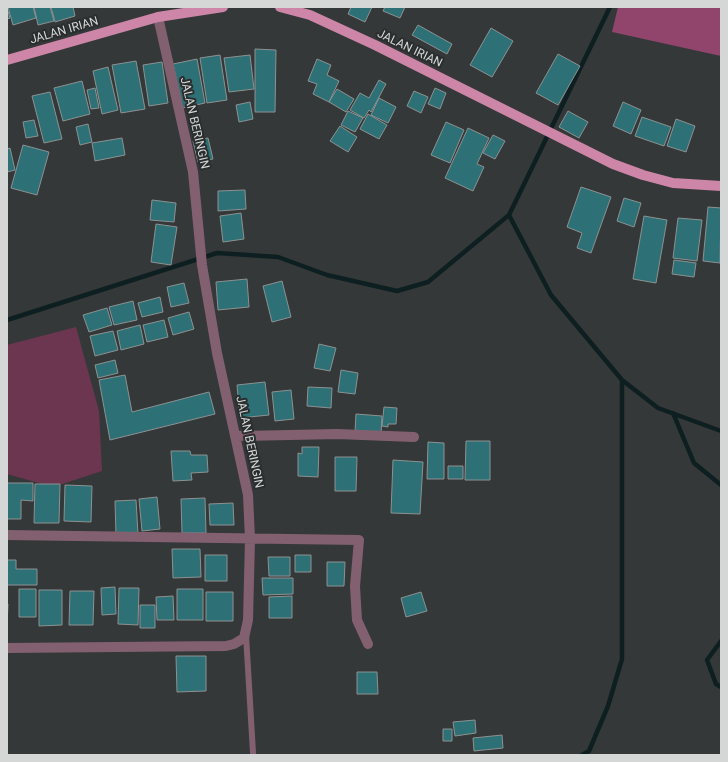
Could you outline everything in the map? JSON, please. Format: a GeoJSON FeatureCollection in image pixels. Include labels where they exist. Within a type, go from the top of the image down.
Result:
{"type":"FeatureCollection","features":[{"type":"Feature","properties":{"kind":"main road","name":"JALAN IRIAN"},"geometry":{"type":"LineString","coordinates":[[7,60],[158,17],[223,7]]}},
{"type":"Feature","properties":{"kind":"main road","name":"JALAN IRIAN"},"geometry":{"type":"LineString","coordinates":[[280,7],[310,15],[527,120],[613,164],[643,175],[673,183],[721,186]]}},
{"type":"Feature","properties":{"kind":"street","name":"JALAN BERINGIN"},"geometry":{"type":"LineString","coordinates":[[158,17],[193,172],[202,265],[216,353],[236,436],[248,495],[250,539],[248,620],[246,635]]}},
{"type":"Feature","properties":{"kind":"street"},"geometry":{"type":"LineString","coordinates":[[236,436],[337,434],[414,437]]}},
{"type":"Feature","properties":{"kind":"street"},"geometry":{"type":"LineString","coordinates":[[7,535],[359,540],[355,586],[357,620],[368,644]]}},
{"type":"Feature","properties":{"kind":"street"},"geometry":{"type":"LineString","coordinates":[[7,648],[226,646],[240,641],[246,635]]}},
{"type":"Feature","properties":{"kind":"lane"},"geometry":{"type":"LineString","coordinates":[[246,635],[253,753]]}},
{"type":"Feature","properties":{"kind":"shaded area"},"geometry":{"type":"Polygon","coordinates":[[[618,7],[721,7],[721,56],[612,32],[618,7]]]}},
{"type":"Feature","properties":{"kind":"shaded area"},"geometry":{"type":"Polygon","coordinates":[[[76,327],[99,411],[102,471],[53,487],[7,474],[7,345],[76,327]]]}},
{"type":"Feature","properties":{"kind":"building"},"geometry":{"type":"Polygon","coordinates":[[[8,7],[33,7],[36,18],[13,25],[8,7]]]}},
{"type":"Feature","properties":{"kind":"building"},"geometry":{"type":"Polygon","coordinates":[[[34,7],[50,7],[54,21],[38,25],[34,7]]]}},
{"type":"Feature","properties":{"kind":"building"},"geometry":{"type":"Polygon","coordinates":[[[51,7],[73,7],[75,16],[55,22],[51,7]]]}},
{"type":"Feature","properties":{"kind":"building"},"geometry":{"type":"Polygon","coordinates":[[[351,7],[372,7],[365,22],[348,14],[351,7]]]}},
{"type":"Feature","properties":{"kind":"building"},"geometry":{"type":"Polygon","coordinates":[[[385,7],[405,7],[400,18],[383,11],[385,7]]]}},
{"type":"Feature","properties":{"kind":"building"},"geometry":{"type":"Polygon","coordinates":[[[7,8],[10,18],[7,19],[7,8]]]}},
{"type":"Feature","properties":{"kind":"building"},"geometry":{"type":"Polygon","coordinates":[[[418,25],[452,44],[447,54],[412,35],[418,25]]]}},
{"type":"Feature","properties":{"kind":"building"},"geometry":{"type":"Polygon","coordinates":[[[491,28],[513,41],[492,77],[470,65],[491,28]]]}},
{"type":"Feature","properties":{"kind":"building"},"geometry":{"type":"Polygon","coordinates":[[[255,49],[276,50],[275,112],[255,112],[255,49]]]}},
{"type":"Feature","properties":{"kind":"building"},"geometry":{"type":"Polygon","coordinates":[[[558,54],[580,66],[558,105],[536,93],[558,54]]]}},
{"type":"Feature","properties":{"kind":"building"},"geometry":{"type":"Polygon","coordinates":[[[220,55],[227,100],[207,103],[200,58],[220,55]]]}},
{"type":"Feature","properties":{"kind":"building"},"geometry":{"type":"Polygon","coordinates":[[[250,55],[254,89],[229,92],[224,58],[250,55]]]}},
{"type":"Feature","properties":{"kind":"building"},"geometry":{"type":"Polygon","coordinates":[[[197,59],[205,103],[182,108],[173,64],[197,59]]]}},
{"type":"Feature","properties":{"kind":"building"},"geometry":{"type":"Polygon","coordinates":[[[317,59],[331,65],[327,75],[339,81],[329,102],[313,94],[317,84],[308,81],[317,59]]]}},
{"type":"Feature","properties":{"kind":"building"},"geometry":{"type":"Polygon","coordinates":[[[136,61],[145,109],[121,113],[112,65],[136,61]]]}},
{"type":"Feature","properties":{"kind":"building"},"geometry":{"type":"Polygon","coordinates":[[[162,62],[168,103],[149,106],[143,65],[162,62]]]}},
{"type":"Feature","properties":{"kind":"building"},"geometry":{"type":"Polygon","coordinates":[[[108,67],[118,110],[102,114],[93,71],[108,67]]]}},
{"type":"Feature","properties":{"kind":"building"},"geometry":{"type":"Polygon","coordinates":[[[379,80],[386,84],[371,112],[369,110],[364,118],[350,110],[360,93],[369,98],[379,80]]]}},
{"type":"Feature","properties":{"kind":"building"},"geometry":{"type":"Polygon","coordinates":[[[82,81],[90,114],[63,121],[54,88],[82,81]]]}},
{"type":"Feature","properties":{"kind":"building"},"geometry":{"type":"Polygon","coordinates":[[[95,88],[99,108],[91,109],[87,90],[95,88]]]}},
{"type":"Feature","properties":{"kind":"building"},"geometry":{"type":"Polygon","coordinates":[[[435,88],[446,93],[440,109],[428,104],[435,88]]]}},
{"type":"Feature","properties":{"kind":"building"},"geometry":{"type":"Polygon","coordinates":[[[337,89],[354,99],[346,112],[329,102],[337,89]]]}},
{"type":"Feature","properties":{"kind":"building"},"geometry":{"type":"Polygon","coordinates":[[[414,91],[428,97],[421,113],[407,106],[414,91]]]}},
{"type":"Feature","properties":{"kind":"building"},"geometry":{"type":"Polygon","coordinates":[[[50,92],[62,139],[44,143],[32,96],[50,92]]]}},
{"type":"Feature","properties":{"kind":"building"},"geometry":{"type":"Polygon","coordinates":[[[379,98],[396,107],[388,123],[371,115],[379,98]]]}},
{"type":"Feature","properties":{"kind":"building"},"geometry":{"type":"Polygon","coordinates":[[[250,102],[253,119],[239,122],[236,105],[250,102]]]}},
{"type":"Feature","properties":{"kind":"building"},"geometry":{"type":"Polygon","coordinates":[[[623,102],[641,110],[631,134],[613,126],[623,102]]]}},
{"type":"Feature","properties":{"kind":"building"},"geometry":{"type":"Polygon","coordinates":[[[348,111],[363,118],[355,132],[341,125],[348,111]]]}},
{"type":"Feature","properties":{"kind":"building"},"geometry":{"type":"Polygon","coordinates":[[[568,111],[588,122],[579,138],[559,127],[568,111]]]}},
{"type":"Feature","properties":{"kind":"building"},"geometry":{"type":"Polygon","coordinates":[[[368,114],[387,125],[379,139],[360,129],[368,114]]]}},
{"type":"Feature","properties":{"kind":"building"},"geometry":{"type":"Polygon","coordinates":[[[642,117],[671,127],[664,146],[635,136],[642,117]]]}},
{"type":"Feature","properties":{"kind":"building"},"geometry":{"type":"Polygon","coordinates":[[[676,119],[695,126],[686,152],[667,146],[676,119]]]}},
{"type":"Feature","properties":{"kind":"building"},"geometry":{"type":"Polygon","coordinates":[[[34,120],[38,136],[26,138],[23,122],[34,120]]]}},
{"type":"Feature","properties":{"kind":"building"},"geometry":{"type":"Polygon","coordinates":[[[446,122],[464,130],[450,163],[431,155],[446,122]]]}},
{"type":"Feature","properties":{"kind":"building"},"geometry":{"type":"Polygon","coordinates":[[[88,124],[92,142],[80,145],[76,127],[88,124]]]}},
{"type":"Feature","properties":{"kind":"building"},"geometry":{"type":"Polygon","coordinates":[[[340,126],[357,137],[348,152],[330,141],[340,126]]]}},
{"type":"Feature","properties":{"kind":"building"},"geometry":{"type":"Polygon","coordinates":[[[468,128],[489,138],[477,164],[484,167],[473,191],[445,178],[468,128]]]}},
{"type":"Feature","properties":{"kind":"building"},"geometry":{"type":"Polygon","coordinates":[[[493,135],[505,141],[495,159],[483,153],[493,135]]]}},
{"type":"Feature","properties":{"kind":"building"},"geometry":{"type":"Polygon","coordinates":[[[122,138],[125,155],[95,161],[92,143],[122,138]]]}},
{"type":"Feature","properties":{"kind":"building"},"geometry":{"type":"Polygon","coordinates":[[[208,138],[213,159],[198,162],[193,141],[208,138]]]}},
{"type":"Feature","properties":{"kind":"building"},"geometry":{"type":"Polygon","coordinates":[[[23,145],[49,152],[37,195],[11,188],[23,145]]]}},
{"type":"Feature","properties":{"kind":"building"},"geometry":{"type":"Polygon","coordinates":[[[10,148],[15,170],[7,172],[7,149],[10,148]]]}},
{"type":"Feature","properties":{"kind":"building"},"geometry":{"type":"Polygon","coordinates":[[[581,187],[611,197],[591,253],[577,248],[582,233],[567,227],[581,187]]]}},
{"type":"Feature","properties":{"kind":"building"},"geometry":{"type":"Polygon","coordinates":[[[245,190],[246,209],[218,211],[218,191],[245,190]]]}},
{"type":"Feature","properties":{"kind":"building"},"geometry":{"type":"Polygon","coordinates":[[[624,198],[641,203],[634,227],[617,221],[624,198]]]}},
{"type":"Feature","properties":{"kind":"building"},"geometry":{"type":"Polygon","coordinates":[[[152,200],[176,203],[174,222],[150,220],[152,200]]]}},
{"type":"Feature","properties":{"kind":"building"},"geometry":{"type":"Polygon","coordinates":[[[708,207],[721,208],[720,263],[703,261],[708,207]]]}},
{"type":"Feature","properties":{"kind":"building"},"geometry":{"type":"Polygon","coordinates":[[[241,213],[244,239],[223,242],[220,216],[241,213]]]}},
{"type":"Feature","properties":{"kind":"building"},"geometry":{"type":"Polygon","coordinates":[[[644,216],[667,220],[656,283],[633,279],[644,216]]]}},
{"type":"Feature","properties":{"kind":"building"},"geometry":{"type":"Polygon","coordinates":[[[678,218],[702,220],[697,261],[673,258],[678,218]]]}},
{"type":"Feature","properties":{"kind":"building"},"geometry":{"type":"Polygon","coordinates":[[[156,224],[177,227],[171,265],[151,262],[156,224]]]}},
{"type":"Feature","properties":{"kind":"building"},"geometry":{"type":"Polygon","coordinates":[[[674,260],[696,263],[694,277],[672,274],[674,260]]]}},
{"type":"Feature","properties":{"kind":"building"},"geometry":{"type":"Polygon","coordinates":[[[247,279],[249,307],[218,310],[216,282],[247,279]]]}},
{"type":"Feature","properties":{"kind":"building"},"geometry":{"type":"Polygon","coordinates":[[[282,281],[291,317],[272,322],[263,286],[282,281]]]}},
{"type":"Feature","properties":{"kind":"building"},"geometry":{"type":"Polygon","coordinates":[[[184,283],[189,303],[171,307],[167,287],[184,283]]]}},
{"type":"Feature","properties":{"kind":"building"},"geometry":{"type":"Polygon","coordinates":[[[160,297],[163,312],[142,317],[138,303],[160,297]]]}},
{"type":"Feature","properties":{"kind":"building"},"geometry":{"type":"Polygon","coordinates":[[[133,301],[137,320],[114,325],[109,307],[133,301]]]}},
{"type":"Feature","properties":{"kind":"building"},"geometry":{"type":"Polygon","coordinates":[[[107,308],[112,325],[89,332],[83,315],[107,308]]]}},
{"type":"Feature","properties":{"kind":"building"},"geometry":{"type":"Polygon","coordinates":[[[189,312],[194,329],[173,335],[168,318],[189,312]]]}},
{"type":"Feature","properties":{"kind":"building"},"geometry":{"type":"Polygon","coordinates":[[[164,320],[168,337],[147,342],[143,325],[164,320]]]}},
{"type":"Feature","properties":{"kind":"building"},"geometry":{"type":"Polygon","coordinates":[[[140,325],[144,344],[121,350],[117,331],[140,325]]]}},
{"type":"Feature","properties":{"kind":"building"},"geometry":{"type":"Polygon","coordinates":[[[113,331],[118,350],[95,356],[90,336],[113,331]]]}},
{"type":"Feature","properties":{"kind":"building"},"geometry":{"type":"Polygon","coordinates":[[[319,344],[336,348],[330,371],[314,368],[319,344]]]}},
{"type":"Feature","properties":{"kind":"building"},"geometry":{"type":"Polygon","coordinates":[[[115,360],[118,373],[98,378],[95,365],[115,360]]]}},
{"type":"Feature","properties":{"kind":"building"},"geometry":{"type":"Polygon","coordinates":[[[341,370],[358,373],[355,394],[338,392],[341,370]]]}},
{"type":"Feature","properties":{"kind":"building"},"geometry":{"type":"Polygon","coordinates":[[[125,375],[132,412],[209,392],[215,414],[110,440],[99,380],[125,375]]]}},
{"type":"Feature","properties":{"kind":"building"},"geometry":{"type":"Polygon","coordinates":[[[265,382],[269,415],[240,418],[237,385],[265,382]]]}},
{"type":"Feature","properties":{"kind":"building"},"geometry":{"type":"Polygon","coordinates":[[[308,387],[332,388],[331,408],[307,406],[308,387]]]}},
{"type":"Feature","properties":{"kind":"building"},"geometry":{"type":"Polygon","coordinates":[[[291,390],[294,419],[275,421],[272,392],[291,390]]]}},
{"type":"Feature","properties":{"kind":"building"},"geometry":{"type":"Polygon","coordinates":[[[384,407],[397,408],[396,424],[388,424],[388,427],[382,426],[384,407]]]}},
{"type":"Feature","properties":{"kind":"building"},"geometry":{"type":"Polygon","coordinates":[[[356,414],[382,416],[381,434],[355,432],[356,414]]]}},
{"type":"Feature","properties":{"kind":"building"},"geometry":{"type":"Polygon","coordinates":[[[466,441],[490,441],[490,480],[465,480],[466,441]]]}},
{"type":"Feature","properties":{"kind":"building"},"geometry":{"type":"Polygon","coordinates":[[[428,442],[444,443],[444,479],[427,479],[428,442]]]}},
{"type":"Feature","properties":{"kind":"building"},"geometry":{"type":"Polygon","coordinates":[[[302,447],[319,447],[318,477],[298,476],[298,453],[302,454],[302,447]]]}},
{"type":"Feature","properties":{"kind":"building"},"geometry":{"type":"Polygon","coordinates":[[[171,451],[190,451],[191,455],[207,455],[208,472],[191,473],[192,480],[173,481],[171,451]]]}},
{"type":"Feature","properties":{"kind":"building"},"geometry":{"type":"Polygon","coordinates":[[[335,457],[357,457],[356,491],[335,491],[335,457]]]}},
{"type":"Feature","properties":{"kind":"building"},"geometry":{"type":"Polygon","coordinates":[[[393,460],[423,462],[420,514],[391,513],[393,460]]]}},
{"type":"Feature","properties":{"kind":"building"},"geometry":{"type":"Polygon","coordinates":[[[448,466],[463,466],[463,479],[448,479],[448,466]]]}},
{"type":"Feature","properties":{"kind":"building"},"geometry":{"type":"Polygon","coordinates":[[[7,483],[33,483],[33,501],[21,500],[21,519],[7,519],[7,483]]]}},
{"type":"Feature","properties":{"kind":"building"},"geometry":{"type":"Polygon","coordinates":[[[35,484],[60,484],[59,523],[34,523],[35,484]]]}},
{"type":"Feature","properties":{"kind":"building"},"geometry":{"type":"Polygon","coordinates":[[[65,485],[92,486],[91,522],[64,521],[65,485]]]}},
{"type":"Feature","properties":{"kind":"building"},"geometry":{"type":"Polygon","coordinates":[[[157,497],[160,529],[142,531],[139,499],[157,497]]]}},
{"type":"Feature","properties":{"kind":"building"},"geometry":{"type":"Polygon","coordinates":[[[205,498],[206,533],[182,533],[181,499],[205,498]]]}},
{"type":"Feature","properties":{"kind":"building"},"geometry":{"type":"Polygon","coordinates":[[[136,500],[138,534],[116,535],[115,501],[136,500]]]}},
{"type":"Feature","properties":{"kind":"building"},"geometry":{"type":"Polygon","coordinates":[[[233,503],[234,525],[210,525],[209,504],[233,503]]]}},
{"type":"Feature","properties":{"kind":"building"},"geometry":{"type":"Polygon","coordinates":[[[172,549],[200,549],[201,577],[173,578],[172,549]]]}},
{"type":"Feature","properties":{"kind":"building"},"geometry":{"type":"Polygon","coordinates":[[[205,555],[227,555],[227,581],[205,581],[205,555]]]}},
{"type":"Feature","properties":{"kind":"building"},"geometry":{"type":"Polygon","coordinates":[[[295,555],[311,555],[311,572],[295,572],[295,555]]]}},
{"type":"Feature","properties":{"kind":"building"},"geometry":{"type":"Polygon","coordinates":[[[268,557],[290,557],[290,576],[269,576],[268,557]]]}},
{"type":"Feature","properties":{"kind":"building"},"geometry":{"type":"Polygon","coordinates":[[[7,560],[16,560],[16,569],[37,569],[37,585],[7,585],[7,560]]]}},
{"type":"Feature","properties":{"kind":"building"},"geometry":{"type":"Polygon","coordinates":[[[327,562],[345,562],[344,586],[327,586],[327,562]]]}},
{"type":"Feature","properties":{"kind":"building"},"geometry":{"type":"Polygon","coordinates":[[[262,578],[293,578],[293,594],[263,595],[262,578]]]}},
{"type":"Feature","properties":{"kind":"building"},"geometry":{"type":"Polygon","coordinates":[[[115,587],[116,614],[102,615],[101,588],[115,587]]]}},
{"type":"Feature","properties":{"kind":"building"},"geometry":{"type":"Polygon","coordinates":[[[119,588],[139,588],[138,625],[118,624],[119,588]]]}},
{"type":"Feature","properties":{"kind":"building"},"geometry":{"type":"Polygon","coordinates":[[[19,589],[36,589],[36,617],[19,617],[19,589]]]}},
{"type":"Feature","properties":{"kind":"building"},"geometry":{"type":"Polygon","coordinates":[[[177,589],[203,589],[203,620],[177,620],[177,589]]]}},
{"type":"Feature","properties":{"kind":"building"},"geometry":{"type":"Polygon","coordinates":[[[39,590],[62,590],[62,625],[39,626],[39,590]]]}},
{"type":"Feature","properties":{"kind":"building"},"geometry":{"type":"Polygon","coordinates":[[[70,591],[94,591],[93,625],[69,625],[70,591]]]}},
{"type":"Feature","properties":{"kind":"building"},"geometry":{"type":"Polygon","coordinates":[[[206,592],[233,592],[233,621],[206,621],[206,592]]]}},
{"type":"Feature","properties":{"kind":"building"},"geometry":{"type":"Polygon","coordinates":[[[421,592],[427,611],[406,617],[401,598],[421,592]]]}},
{"type":"Feature","properties":{"kind":"building"},"geometry":{"type":"Polygon","coordinates":[[[173,596],[174,620],[157,620],[156,597],[173,596]]]}},
{"type":"Feature","properties":{"kind":"building"},"geometry":{"type":"Polygon","coordinates":[[[292,596],[292,618],[269,618],[269,597],[292,596]]]}},
{"type":"Feature","properties":{"kind":"building"},"geometry":{"type":"Polygon","coordinates":[[[7,604],[8,604],[7,625],[7,604]]]}},
{"type":"Feature","properties":{"kind":"building"},"geometry":{"type":"Polygon","coordinates":[[[140,605],[155,605],[155,628],[140,628],[140,605]]]}},
{"type":"Feature","properties":{"kind":"building"},"geometry":{"type":"Polygon","coordinates":[[[176,656],[206,656],[206,691],[177,692],[176,656]]]}},
{"type":"Feature","properties":{"kind":"building"},"geometry":{"type":"Polygon","coordinates":[[[357,672],[377,672],[378,694],[357,694],[357,672]]]}},
{"type":"Feature","properties":{"kind":"building"},"geometry":{"type":"Polygon","coordinates":[[[475,720],[476,733],[455,736],[453,722],[475,720]]]}},
{"type":"Feature","properties":{"kind":"building"},"geometry":{"type":"Polygon","coordinates":[[[443,729],[452,729],[452,741],[443,741],[443,729]]]}},
{"type":"Feature","properties":{"kind":"building"},"geometry":{"type":"Polygon","coordinates":[[[502,735],[503,748],[474,751],[473,738],[502,735]]]}},
{"type":"Feature","properties":{"kind":"waterway"},"geometry":{"type":"LineString","coordinates":[[7,320],[217,253],[278,257],[327,275],[397,291],[428,282],[509,215],[610,7]]}},
{"type":"Feature","properties":{"kind":"waterway"},"geometry":{"type":"LineString","coordinates":[[509,215],[551,295],[622,380],[622,659],[608,706],[589,751],[582,755]]}},
{"type":"Feature","properties":{"kind":"waterway"},"geometry":{"type":"LineString","coordinates":[[622,380],[658,408],[721,431]]}},
{"type":"Feature","properties":{"kind":"waterway"},"geometry":{"type":"LineString","coordinates":[[673,413],[694,463],[721,485]]}},
{"type":"Feature","properties":{"kind":"waterway"},"geometry":{"type":"LineString","coordinates":[[721,641],[707,660],[716,684],[721,687]]}}]}
